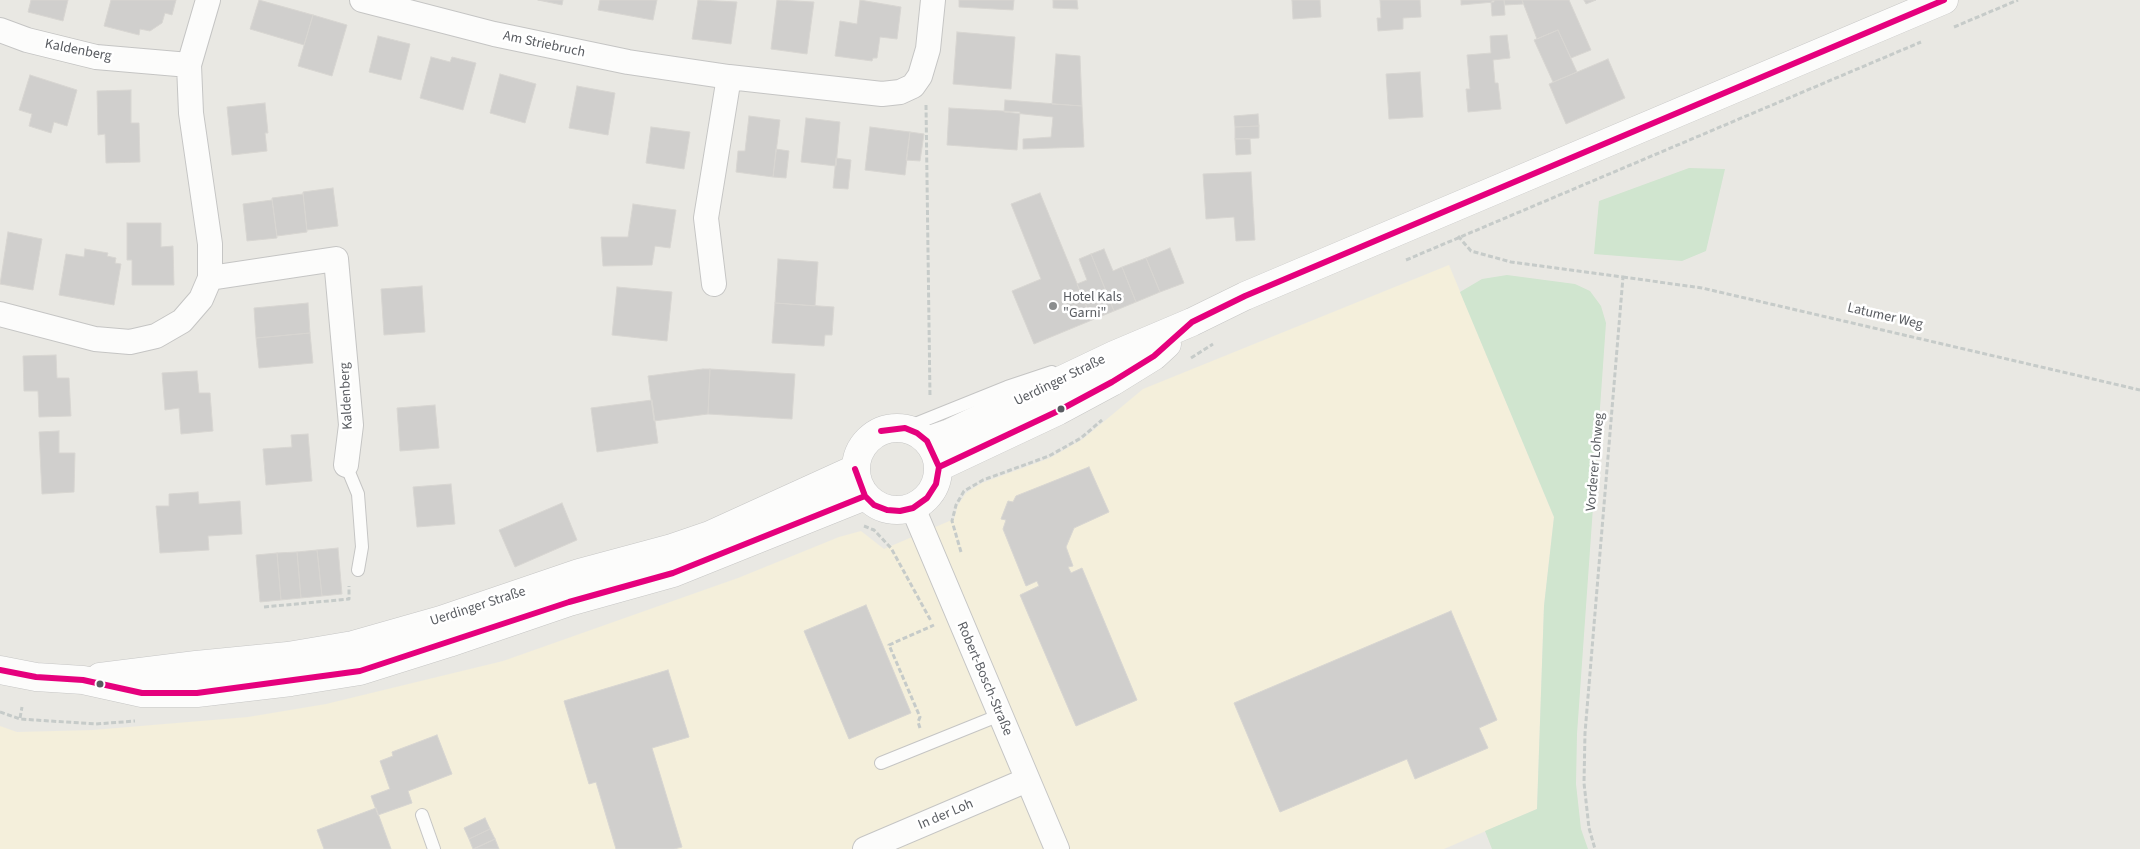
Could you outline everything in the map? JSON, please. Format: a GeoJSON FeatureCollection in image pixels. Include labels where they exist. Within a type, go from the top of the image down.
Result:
{"type":"FeatureCollection","features":[{"type":"Feature","properties":{"kind":"street"},"geometry":{"type":"LineString","coordinates":[[0,314],[95,338],[130,342],[156,336],[182,321],[201,298],[210,278],[210,244],[192,123],[189,65],[208,0]]}},
{"type":"Feature","properties":{"kind":"street","name":"Am Striebruch"},"geometry":{"type":"LineString","coordinates":[[362,0],[395,5],[494,34],[628,62],[729,77],[882,94],[900,92],[913,86],[920,76],[928,49],[933,0]]}},
{"type":"Feature","properties":{"kind":"street","name":"Uerdinger Straße"},"geometry":{"type":"LineString","coordinates":[[83,680],[196,665],[288,656],[353,645],[441,620],[579,574],[703,537],[855,469],[860,452],[871,437],[881,431],[923,429],[950,433],[1099,362],[1192,322],[1244,296],[1944,0]]}},
{"type":"Feature","properties":{"kind":"street","name":"Kaldenberg"},"geometry":{"type":"LineString","coordinates":[[0,30],[27,40],[96,57],[189,65]]}},
{"type":"Feature","properties":{"kind":"street"},"geometry":{"type":"LineString","coordinates":[[714,284],[706,218],[729,77]]}},
{"type":"Feature","properties":{"kind":"street","name":"Kaldenberg"},"geometry":{"type":"LineString","coordinates":[[210,278],[336,260],[351,426],[346,465]]}},
{"type":"Feature","properties":{"kind":"street","name":"Uerdinger Straße"},"geometry":{"type":"LineString","coordinates":[[939,467],[1112,382],[1154,356],[1192,322]]}},
{"type":"Feature","properties":{"kind":"street"},"geometry":{"type":"LineString","coordinates":[[855,469],[865,496],[874,505],[887,510],[900,511],[913,508],[927,498],[936,484],[939,467],[923,429]]}},
{"type":"Feature","properties":{"kind":"street","name":"Uerdinger Straße"},"geometry":{"type":"LineString","coordinates":[[0,670],[36,676],[83,680],[142,693],[197,693],[291,682],[360,671],[569,602],[673,573],[865,496]]}},
{"type":"Feature","properties":{"kind":"street","name":"Robert-Bosch-Straße"},"geometry":{"type":"LineString","coordinates":[[913,508],[1057,849]]}},
{"type":"Feature","properties":{"kind":"street","name":"In der Loh"},"geometry":{"type":"LineString","coordinates":[[865,849],[1023,770]]}},
{"type":"Feature","properties":{"kind":"lane","name":"Kaldenberg"},"geometry":{"type":"LineString","coordinates":[[346,465],[358,494],[362,547],[358,570]]}},
{"type":"Feature","properties":{"kind":"lane"},"geometry":{"type":"LineString","coordinates":[[881,763],[1000,715]]}},
{"type":"Feature","properties":{"kind":"lane"},"geometry":{"type":"LineString","coordinates":[[422,815],[434,849]]}},
{"type":"Feature","properties":{"kind":"path"},"geometry":{"type":"LineString","coordinates":[[1954,28],[2018,0]]}},
{"type":"Feature","properties":{"kind":"path"},"geometry":{"type":"LineString","coordinates":[[1404,261],[1926,39]]}},
{"type":"Feature","properties":{"kind":"path"},"geometry":{"type":"LineString","coordinates":[[923,429],[930,404],[928,128],[926,100]]}},
{"type":"Feature","properties":{"kind":"path"},"geometry":{"type":"LineString","coordinates":[[1445,211],[1459,238],[1471,251],[1512,262],[1623,277]]}},
{"type":"Feature","properties":{"kind":"path","name":"Latumer Weg"},"geometry":{"type":"LineString","coordinates":[[1623,277],[1712,290],[2140,390]]}},
{"type":"Feature","properties":{"kind":"path","name":"Vorderer Lohweg"},"geometry":{"type":"LineString","coordinates":[[1595,849],[1589,828],[1584,784],[1586,733],[1623,277]]}},
{"type":"Feature","properties":{"kind":"path"},"geometry":{"type":"LineString","coordinates":[[1189,359],[1222,339]]}},
{"type":"Feature","properties":{"kind":"path"},"geometry":{"type":"LineString","coordinates":[[952,521],[956,505],[964,492],[983,480],[1049,456],[1081,438],[1103,420]]}},
{"type":"Feature","properties":{"kind":"path"},"geometry":{"type":"LineString","coordinates":[[264,607],[349,599],[348,587],[358,570]]}},
{"type":"Feature","properties":{"kind":"path"},"geometry":{"type":"LineString","coordinates":[[927,744],[918,722],[920,717],[889,645],[934,625]]}},
{"type":"Feature","properties":{"kind":"path"},"geometry":{"type":"LineString","coordinates":[[20,719],[22,707]]}},
{"type":"Feature","properties":{"kind":"shaded area"},"geometry":{"type":"Polygon","coordinates":[[[1449,265],[1554,517],[1544,606],[1537,809],[1444,849],[0,849],[0,726],[17,732],[93,730],[248,717],[326,704],[503,661],[738,578],[839,537],[861,531],[884,549],[954,519],[958,505],[966,493],[982,483],[1050,458],[1083,439],[1143,389],[1449,265]]]}},
{"type":"Feature","properties":{"kind":"green space"},"geometry":{"type":"Polygon","coordinates":[[[1689,168],[1725,169],[1706,251],[1682,261],[1594,254],[1599,201],[1689,168]]]}},
{"type":"Feature","properties":{"kind":"green space"},"geometry":{"type":"Polygon","coordinates":[[[1507,275],[1575,284],[1590,291],[1601,306],[1606,323],[1577,734],[1576,784],[1581,829],[1588,849],[1492,849],[1485,831],[1537,809],[1544,606],[1554,517],[1460,292],[1482,279],[1507,275]]]}},
{"type":"Feature","properties":{"kind":"building"},"geometry":{"type":"Polygon","coordinates":[[[31,0],[68,0],[63,21],[28,12],[31,0]]]}},
{"type":"Feature","properties":{"kind":"building"},"geometry":{"type":"Polygon","coordinates":[[[111,0],[176,0],[172,15],[165,13],[162,23],[150,31],[140,29],[139,35],[104,26],[111,0]]]}},
{"type":"Feature","properties":{"kind":"building"},"geometry":{"type":"Polygon","coordinates":[[[259,0],[313,15],[304,45],[250,29],[259,0]]]}},
{"type":"Feature","properties":{"kind":"building"},"geometry":{"type":"Polygon","coordinates":[[[538,0],[563,0],[562,5],[538,0]]]}},
{"type":"Feature","properties":{"kind":"building"},"geometry":{"type":"Polygon","coordinates":[[[600,0],[657,0],[653,20],[598,10],[600,0]]]}},
{"type":"Feature","properties":{"kind":"building"},"geometry":{"type":"Polygon","coordinates":[[[698,0],[737,2],[731,44],[692,39],[698,0]]]}},
{"type":"Feature","properties":{"kind":"building"},"geometry":{"type":"Polygon","coordinates":[[[777,0],[814,2],[807,54],[771,49],[777,0]]]}},
{"type":"Feature","properties":{"kind":"building"},"geometry":{"type":"Polygon","coordinates":[[[860,0],[901,7],[897,39],[880,37],[877,58],[873,58],[872,61],[835,56],[840,21],[857,24],[860,0]]]}},
{"type":"Feature","properties":{"kind":"building"},"geometry":{"type":"Polygon","coordinates":[[[959,0],[1014,0],[1013,10],[959,7],[959,0]]]}},
{"type":"Feature","properties":{"kind":"building"},"geometry":{"type":"Polygon","coordinates":[[[1053,0],[1077,0],[1078,9],[1053,8],[1053,0]]]}},
{"type":"Feature","properties":{"kind":"building"},"geometry":{"type":"Polygon","coordinates":[[[1292,0],[1320,0],[1321,17],[1293,19],[1292,0]]]}},
{"type":"Feature","properties":{"kind":"building"},"geometry":{"type":"Polygon","coordinates":[[[1380,0],[1420,0],[1421,17],[1403,18],[1403,29],[1378,31],[1377,18],[1381,18],[1380,0]]]}},
{"type":"Feature","properties":{"kind":"building"},"geometry":{"type":"Polygon","coordinates":[[[1461,0],[1494,0],[1494,2],[1461,5],[1461,0]]]}},
{"type":"Feature","properties":{"kind":"building"},"geometry":{"type":"Polygon","coordinates":[[[1494,0],[1504,0],[1505,15],[1492,16],[1491,2],[1494,0]]]}},
{"type":"Feature","properties":{"kind":"building"},"geometry":{"type":"Polygon","coordinates":[[[1504,0],[1522,0],[1523,4],[1505,5],[1504,0]]]}},
{"type":"Feature","properties":{"kind":"building"},"geometry":{"type":"Polygon","coordinates":[[[1522,0],[1569,0],[1591,50],[1571,58],[1558,30],[1537,39],[1522,0]]]}},
{"type":"Feature","properties":{"kind":"building"},"geometry":{"type":"Polygon","coordinates":[[[1584,0],[1596,0],[1586,4],[1584,0]]]}},
{"type":"Feature","properties":{"kind":"building"},"geometry":{"type":"Polygon","coordinates":[[[313,15],[347,25],[332,76],[298,66],[313,15]]]}},
{"type":"Feature","properties":{"kind":"building"},"geometry":{"type":"Polygon","coordinates":[[[1558,30],[1577,72],[1553,82],[1534,40],[1558,30]]]}},
{"type":"Feature","properties":{"kind":"building"},"geometry":{"type":"Polygon","coordinates":[[[957,32],[1015,37],[1011,89],[953,84],[957,32]]]}},
{"type":"Feature","properties":{"kind":"building"},"geometry":{"type":"Polygon","coordinates":[[[1507,35],[1510,58],[1493,60],[1495,83],[1498,83],[1501,109],[1468,112],[1466,89],[1470,89],[1467,55],[1491,53],[1490,36],[1507,35]]]}},
{"type":"Feature","properties":{"kind":"building"},"geometry":{"type":"Polygon","coordinates":[[[378,36],[410,44],[401,80],[369,72],[378,36]]]}},
{"type":"Feature","properties":{"kind":"building"},"geometry":{"type":"Polygon","coordinates":[[[1056,54],[1080,56],[1082,106],[1052,104],[1056,54]]]}},
{"type":"Feature","properties":{"kind":"building"},"geometry":{"type":"Polygon","coordinates":[[[431,57],[450,62],[452,57],[476,63],[463,110],[420,98],[431,57]]]}},
{"type":"Feature","properties":{"kind":"building"},"geometry":{"type":"Polygon","coordinates":[[[1608,59],[1625,98],[1566,124],[1549,84],[1608,59]]]}},
{"type":"Feature","properties":{"kind":"building"},"geometry":{"type":"Polygon","coordinates":[[[1420,72],[1423,117],[1389,119],[1386,74],[1420,72]]]}},
{"type":"Feature","properties":{"kind":"building"},"geometry":{"type":"Polygon","coordinates":[[[500,74],[536,84],[525,123],[490,113],[500,74]]]}},
{"type":"Feature","properties":{"kind":"building"},"geometry":{"type":"Polygon","coordinates":[[[30,75],[77,90],[67,126],[54,122],[51,133],[29,126],[32,114],[19,110],[30,75]]]}},
{"type":"Feature","properties":{"kind":"building"},"geometry":{"type":"Polygon","coordinates":[[[577,86],[615,93],[608,135],[569,128],[577,86]]]}},
{"type":"Feature","properties":{"kind":"building"},"geometry":{"type":"Polygon","coordinates":[[[131,90],[131,123],[139,123],[140,162],[106,163],[105,134],[98,135],[97,91],[131,90]]]}},
{"type":"Feature","properties":{"kind":"building"},"geometry":{"type":"Polygon","coordinates":[[[1005,100],[1082,106],[1084,147],[1023,149],[1023,139],[1051,137],[1053,117],[1004,112],[1005,100]]]}},
{"type":"Feature","properties":{"kind":"building"},"geometry":{"type":"Polygon","coordinates":[[[265,103],[268,133],[265,133],[267,151],[232,155],[227,107],[265,103]]]}},
{"type":"Feature","properties":{"kind":"building"},"geometry":{"type":"Polygon","coordinates":[[[949,108],[1020,112],[1017,150],[947,145],[949,108]]]}},
{"type":"Feature","properties":{"kind":"building"},"geometry":{"type":"Polygon","coordinates":[[[1258,114],[1259,126],[1235,127],[1234,116],[1258,114]]]}},
{"type":"Feature","properties":{"kind":"building"},"geometry":{"type":"Polygon","coordinates":[[[749,116],[780,120],[773,177],[736,172],[738,151],[745,151],[749,116]]]}},
{"type":"Feature","properties":{"kind":"building"},"geometry":{"type":"Polygon","coordinates":[[[806,118],[840,122],[836,166],[801,162],[806,118]]]}},
{"type":"Feature","properties":{"kind":"building"},"geometry":{"type":"Polygon","coordinates":[[[1259,126],[1259,138],[1235,139],[1235,127],[1259,126]]]}},
{"type":"Feature","properties":{"kind":"building"},"geometry":{"type":"Polygon","coordinates":[[[651,127],[690,132],[684,169],[646,163],[651,127]]]}},
{"type":"Feature","properties":{"kind":"building"},"geometry":{"type":"Polygon","coordinates":[[[870,127],[910,132],[905,175],[865,170],[870,127]]]}},
{"type":"Feature","properties":{"kind":"building"},"geometry":{"type":"Polygon","coordinates":[[[910,132],[924,134],[920,161],[906,160],[910,132]]]}},
{"type":"Feature","properties":{"kind":"building"},"geometry":{"type":"Polygon","coordinates":[[[1235,139],[1250,139],[1251,154],[1236,155],[1235,139]]]}},
{"type":"Feature","properties":{"kind":"building"},"geometry":{"type":"Polygon","coordinates":[[[776,149],[789,151],[786,178],[773,177],[776,149]]]}},
{"type":"Feature","properties":{"kind":"building"},"geometry":{"type":"Polygon","coordinates":[[[836,158],[851,160],[848,189],[833,188],[836,158]]]}},
{"type":"Feature","properties":{"kind":"building"},"geometry":{"type":"Polygon","coordinates":[[[1251,172],[1255,240],[1236,241],[1234,217],[1206,219],[1203,174],[1251,172]]]}},
{"type":"Feature","properties":{"kind":"building"},"geometry":{"type":"Polygon","coordinates":[[[333,188],[338,226],[307,230],[303,192],[333,188]]]}},
{"type":"Feature","properties":{"kind":"building"},"geometry":{"type":"Polygon","coordinates":[[[1040,193],[1092,320],[1034,344],[1012,291],[1041,279],[1011,204],[1040,193]]]}},
{"type":"Feature","properties":{"kind":"building"},"geometry":{"type":"Polygon","coordinates":[[[303,194],[307,232],[277,236],[272,198],[303,194]]]}},
{"type":"Feature","properties":{"kind":"building"},"geometry":{"type":"Polygon","coordinates":[[[272,200],[277,238],[247,241],[243,204],[272,200]]]}},
{"type":"Feature","properties":{"kind":"building"},"geometry":{"type":"Polygon","coordinates":[[[633,204],[676,210],[670,248],[655,246],[652,265],[603,266],[601,237],[628,237],[633,204]]]}},
{"type":"Feature","properties":{"kind":"building"},"geometry":{"type":"Polygon","coordinates":[[[127,223],[161,223],[161,247],[173,246],[174,285],[132,285],[132,260],[127,260],[127,223]]]}},
{"type":"Feature","properties":{"kind":"building"},"geometry":{"type":"Polygon","coordinates":[[[8,232],[42,239],[33,290],[0,284],[8,232]]]}},
{"type":"Feature","properties":{"kind":"building"},"geometry":{"type":"Polygon","coordinates":[[[1170,248],[1184,283],[1160,292],[1146,258],[1170,248]]]}},
{"type":"Feature","properties":{"kind":"building"},"geometry":{"type":"Polygon","coordinates":[[[85,249],[108,253],[107,256],[116,258],[115,263],[121,264],[114,305],[59,295],[66,254],[84,257],[85,249]]]}},
{"type":"Feature","properties":{"kind":"building"},"geometry":{"type":"Polygon","coordinates":[[[1104,249],[1113,271],[1122,267],[1136,302],[1114,311],[1091,254],[1104,249]]]}},
{"type":"Feature","properties":{"kind":"building"},"geometry":{"type":"Polygon","coordinates":[[[1091,254],[1114,311],[1092,320],[1077,284],[1087,280],[1079,259],[1091,254]]]}},
{"type":"Feature","properties":{"kind":"building"},"geometry":{"type":"Polygon","coordinates":[[[1146,258],[1160,292],[1136,302],[1122,267],[1146,258]]]}},
{"type":"Feature","properties":{"kind":"building"},"geometry":{"type":"Polygon","coordinates":[[[778,259],[818,262],[815,306],[775,303],[778,259]]]}},
{"type":"Feature","properties":{"kind":"building"},"geometry":{"type":"Polygon","coordinates":[[[422,286],[425,332],[384,335],[381,289],[422,286]]]}},
{"type":"Feature","properties":{"kind":"building"},"geometry":{"type":"Polygon","coordinates":[[[617,287],[672,292],[667,341],[612,335],[617,287]]]}},
{"type":"Feature","properties":{"kind":"building"},"geometry":{"type":"Polygon","coordinates":[[[308,303],[310,333],[256,338],[254,308],[308,303]]]}},
{"type":"Feature","properties":{"kind":"building"},"geometry":{"type":"Polygon","coordinates":[[[775,303],[834,307],[832,335],[825,335],[824,346],[772,343],[775,303]]]}},
{"type":"Feature","properties":{"kind":"building"},"geometry":{"type":"Polygon","coordinates":[[[310,333],[313,363],[259,368],[256,338],[310,333]]]}},
{"type":"Feature","properties":{"kind":"building"},"geometry":{"type":"Polygon","coordinates":[[[56,355],[57,378],[69,378],[71,416],[39,417],[38,391],[24,391],[23,356],[56,355]]]}},
{"type":"Feature","properties":{"kind":"building"},"geometry":{"type":"Polygon","coordinates":[[[710,369],[708,414],[654,421],[648,376],[710,369]]]}},
{"type":"Feature","properties":{"kind":"building"},"geometry":{"type":"Polygon","coordinates":[[[710,369],[795,374],[792,419],[708,414],[710,369]]]}},
{"type":"Feature","properties":{"kind":"building"},"geometry":{"type":"Polygon","coordinates":[[[197,371],[199,393],[210,393],[213,431],[181,434],[179,408],[165,410],[162,373],[197,371]]]}},
{"type":"Feature","properties":{"kind":"building"},"geometry":{"type":"Polygon","coordinates":[[[652,400],[658,443],[597,452],[591,408],[652,400]]]}},
{"type":"Feature","properties":{"kind":"building"},"geometry":{"type":"Polygon","coordinates":[[[435,405],[439,448],[400,451],[397,408],[435,405]]]}},
{"type":"Feature","properties":{"kind":"building"},"geometry":{"type":"Polygon","coordinates":[[[59,431],[59,453],[75,453],[74,492],[42,494],[39,432],[59,431]]]}},
{"type":"Feature","properties":{"kind":"building"},"geometry":{"type":"Polygon","coordinates":[[[308,434],[312,481],[266,485],[263,449],[292,447],[291,435],[308,434]]]}},
{"type":"Feature","properties":{"kind":"building"},"geometry":{"type":"Polygon","coordinates":[[[1089,467],[1109,512],[1074,528],[1066,547],[1073,566],[1068,567],[1071,573],[1082,568],[1137,700],[1076,726],[1020,595],[1039,586],[1037,581],[1026,586],[1003,529],[1006,520],[1001,519],[1008,501],[1013,502],[1016,496],[1089,467]]]}},
{"type":"Feature","properties":{"kind":"building"},"geometry":{"type":"Polygon","coordinates":[[[451,484],[455,524],[417,527],[413,487],[451,484]]]}},
{"type":"Feature","properties":{"kind":"building"},"geometry":{"type":"Polygon","coordinates":[[[198,492],[199,504],[240,501],[242,534],[208,536],[209,550],[160,553],[156,506],[169,506],[169,494],[198,492]]]}},
{"type":"Feature","properties":{"kind":"building"},"geometry":{"type":"Polygon","coordinates":[[[562,503],[577,540],[515,567],[499,530],[562,503]]]}},
{"type":"Feature","properties":{"kind":"building"},"geometry":{"type":"Polygon","coordinates":[[[338,548],[342,594],[322,596],[317,550],[338,548]]]}},
{"type":"Feature","properties":{"kind":"building"},"geometry":{"type":"Polygon","coordinates":[[[317,550],[322,596],[301,598],[297,552],[317,550]]]}},
{"type":"Feature","properties":{"kind":"building"},"geometry":{"type":"Polygon","coordinates":[[[297,552],[301,598],[281,600],[277,553],[297,552]]]}},
{"type":"Feature","properties":{"kind":"building"},"geometry":{"type":"Polygon","coordinates":[[[277,553],[281,600],[260,602],[256,555],[277,553]]]}},
{"type":"Feature","properties":{"kind":"building"},"geometry":{"type":"Polygon","coordinates":[[[866,605],[911,713],[849,739],[804,631],[866,605]]]}},
{"type":"Feature","properties":{"kind":"building"},"geometry":{"type":"Polygon","coordinates":[[[1451,611],[1497,720],[1479,728],[1488,748],[1415,779],[1407,759],[1280,812],[1234,703],[1451,611]]]}},
{"type":"Feature","properties":{"kind":"building"},"geometry":{"type":"Polygon","coordinates":[[[668,670],[689,737],[652,748],[682,847],[674,849],[616,849],[596,782],[589,784],[564,701],[668,670]]]}},
{"type":"Feature","properties":{"kind":"building"},"geometry":{"type":"Polygon","coordinates":[[[437,735],[452,774],[408,791],[412,803],[378,815],[371,796],[390,789],[380,761],[393,756],[392,752],[437,735]]]}},
{"type":"Feature","properties":{"kind":"building"},"geometry":{"type":"Polygon","coordinates":[[[376,808],[391,849],[324,849],[317,830],[376,808]]]}},
{"type":"Feature","properties":{"kind":"building"},"geometry":{"type":"Polygon","coordinates":[[[485,818],[490,829],[469,839],[464,828],[485,818]]]}},
{"type":"Feature","properties":{"kind":"building"},"geometry":{"type":"Polygon","coordinates":[[[490,829],[495,839],[473,849],[469,839],[490,829]]]}},
{"type":"Feature","properties":{"kind":"building"},"geometry":{"type":"Polygon","coordinates":[[[495,839],[499,849],[474,849],[495,839]]]}},
{"type":"Feature","properties":{"kind":"transit line"},"geometry":{"type":"LineString","coordinates":[[939,467],[1058,411],[1112,382],[1154,356],[1192,322],[1245,296],[1944,0]]}},
{"type":"Feature","properties":{"kind":"transit line"},"geometry":{"type":"LineString","coordinates":[[855,469],[865,496],[874,505],[887,510],[900,511],[913,508],[927,498],[936,484],[939,467],[927,441],[917,433],[905,428],[881,431]]}},
{"type":"Feature","properties":{"kind":"transit line"},"geometry":{"type":"LineString","coordinates":[[0,670],[36,677],[83,680],[142,693],[197,693],[360,671],[569,602],[673,573],[865,496]]}},
{"type":"Feature","properties":{"kind":"place","name":"Hotel Kals \"Garni\""},"geometry":{"type":"Point","coordinates":[1053,306]}}]}
